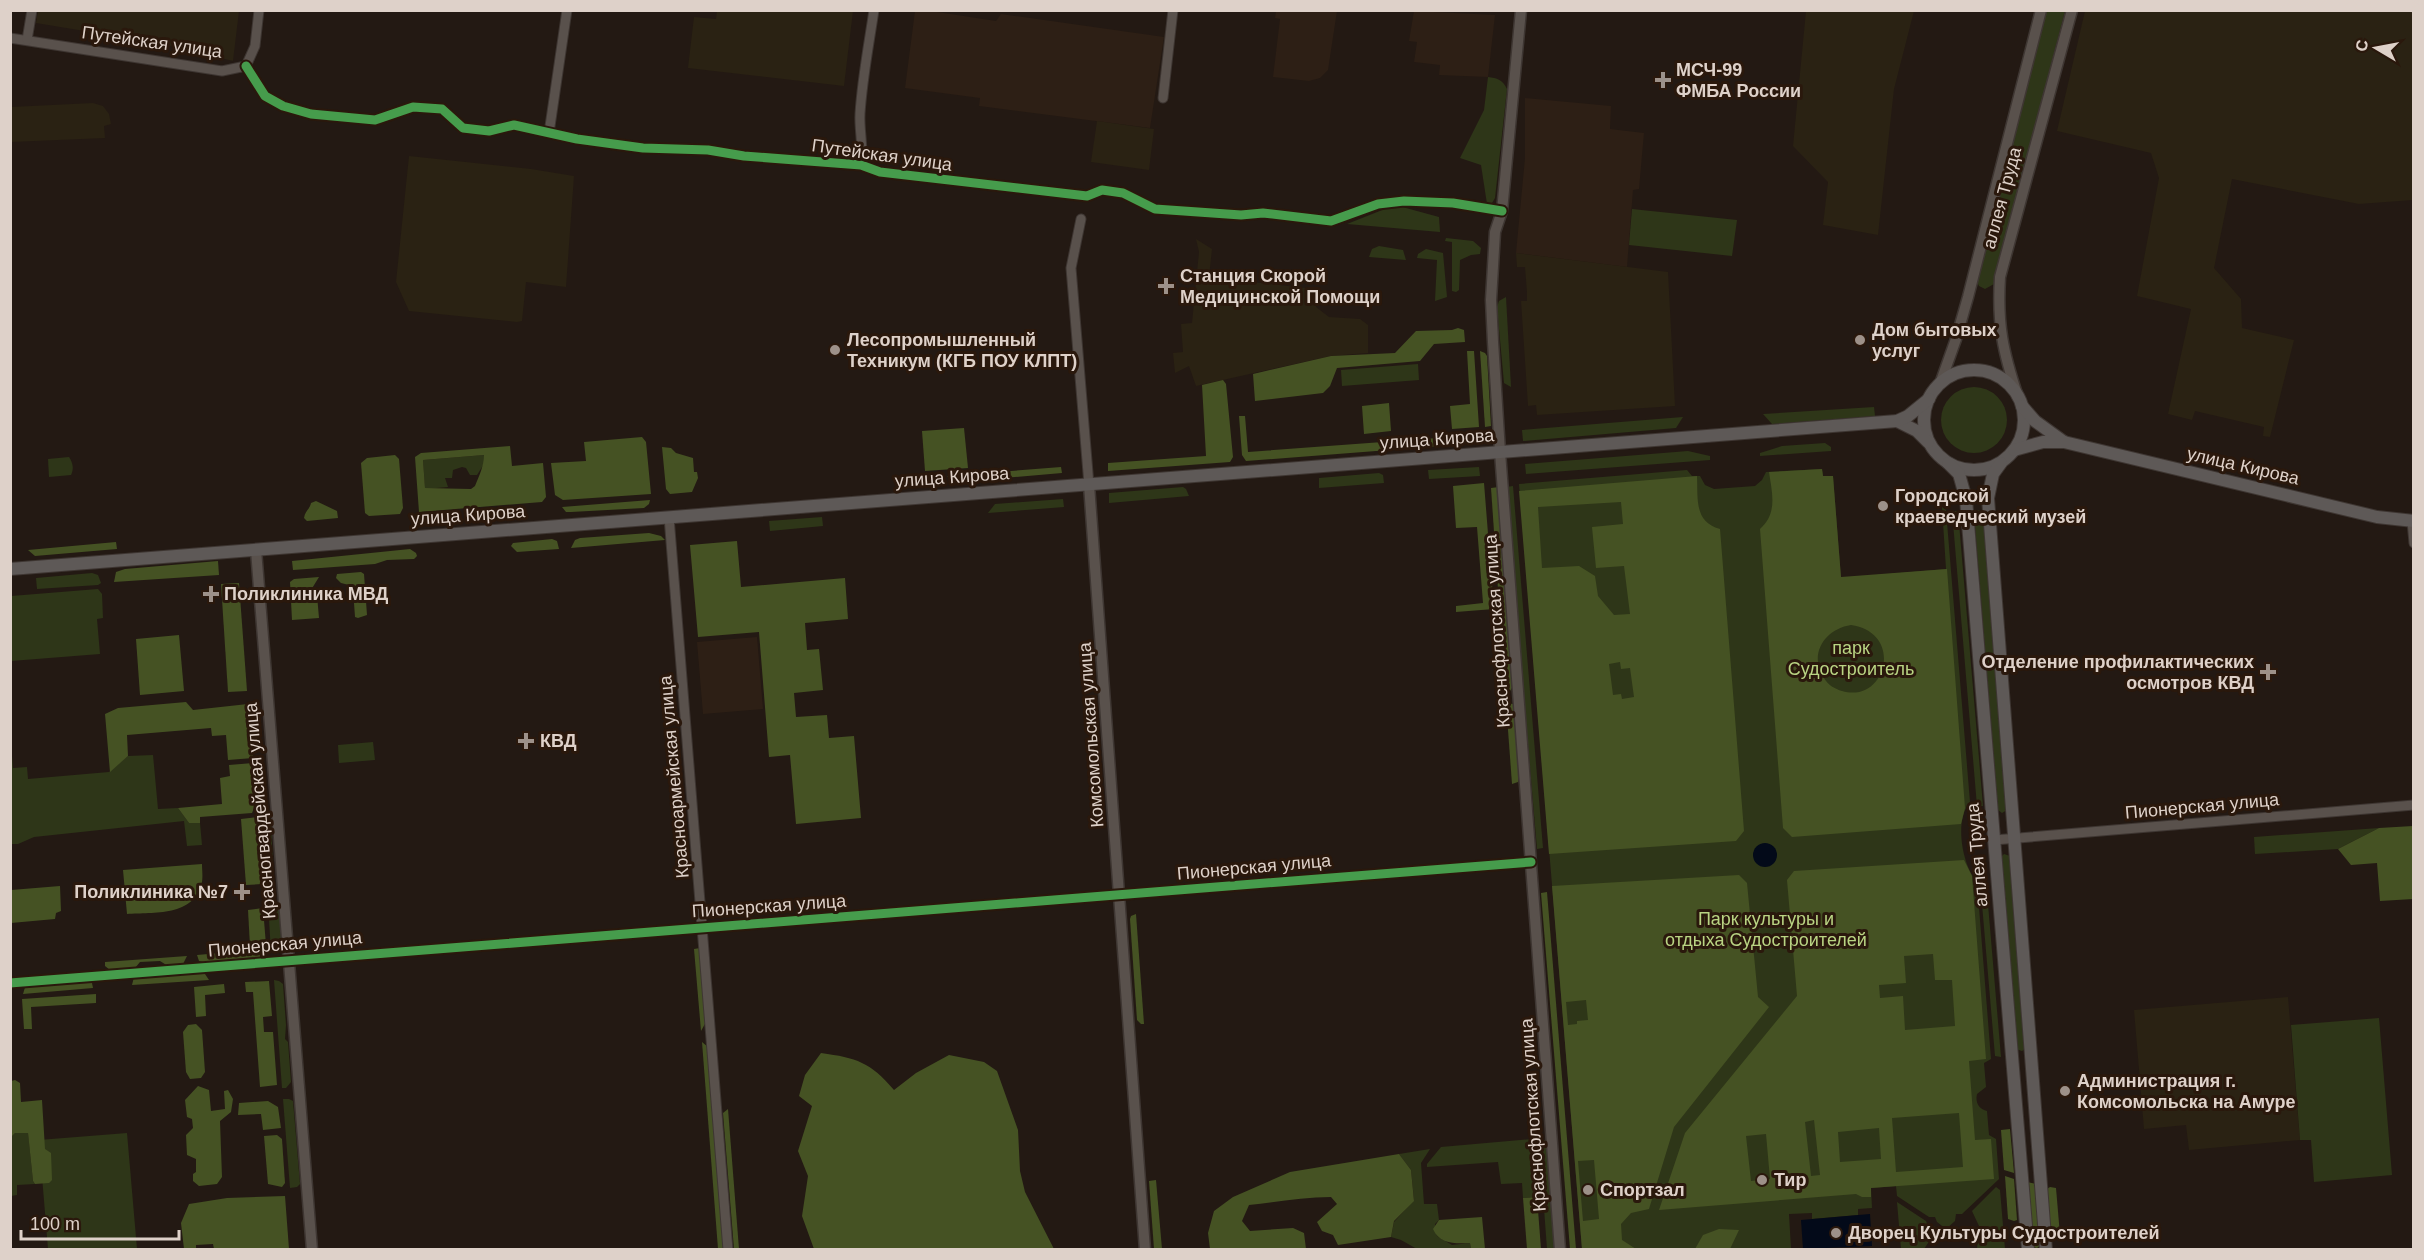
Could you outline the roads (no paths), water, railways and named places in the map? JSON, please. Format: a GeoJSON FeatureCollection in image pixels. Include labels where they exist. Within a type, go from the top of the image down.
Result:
{"type":"FeatureCollection","features":[{"type":"Feature","properties":{"kind":"main road"},"geometry":{"type":"LineString","coordinates":[[1929,443],[1924,426],[1924,416],[1929,399],[1947,378],[1964,371],[1982,371],[2000,377],[2013,389],[2020,401],[2022,433],[2014,450],[2001,462],[1993,474],[1988,498],[2046,1250]]}},
{"type":"Feature","properties":{"kind":"main road","name":"улица Кирова"},"geometry":{"type":"LineString","coordinates":[[10,569],[1897,421],[1908,416],[1929,399]]}},
{"type":"Feature","properties":{"kind":"main road","name":"улица Кирова"},"geometry":{"type":"LineString","coordinates":[[2020,401],[2036,421],[2064,442]]}},
{"type":"Feature","properties":{"kind":"main road"},"geometry":{"type":"LineString","coordinates":[[1897,421],[1917,431],[1941,458],[1956,467],[1984,470],[2001,462]]}},
{"type":"Feature","properties":{"kind":"main road","name":"улица Кирова"},"geometry":{"type":"LineString","coordinates":[[2014,450],[2043,442],[2064,442],[2377,517],[2413,521]]}},
{"type":"Feature","properties":{"kind":"main road","name":"аллея Труда"},"geometry":{"type":"LineString","coordinates":[[1948,463],[1959,474],[1966,499],[2028,1250]]}},
{"type":"Feature","properties":{"kind":"main road"},"geometry":{"type":"LineString","coordinates":[[2015,1096],[2034,1095]]}},
{"type":"Feature","properties":{"kind":"street"},"geometry":{"type":"LineString","coordinates":[[27,40],[32,10]]}},
{"type":"Feature","properties":{"kind":"street"},"geometry":{"type":"LineString","coordinates":[[246,66],[255,46],[259,10]]}},
{"type":"Feature","properties":{"kind":"street"},"geometry":{"type":"LineString","coordinates":[[549,133],[567,10]]}},
{"type":"Feature","properties":{"kind":"street"},"geometry":{"type":"LineString","coordinates":[[861,165],[863,153],[859,135],[862,85],[867,70],[874,10]]}},
{"type":"Feature","properties":{"kind":"street"},"geometry":{"type":"LineString","coordinates":[[1163,98],[1173,10]]}},
{"type":"Feature","properties":{"kind":"street","name":"Краснофлотская улица"},"geometry":{"type":"LineString","coordinates":[[1521,10],[1502,211],[1495,232],[1491,300],[1500,452],[1560,1250]]}},
{"type":"Feature","properties":{"kind":"street","name":"аллея Труда"},"geometry":{"type":"LineString","coordinates":[[1940,384],[1968,297],[2041,10]]}},
{"type":"Feature","properties":{"kind":"street","name":"аллея Труда"},"geometry":{"type":"LineString","coordinates":[[2020,401],[2006,362],[2000,336],[1998,308],[2000,278],[2072,10]]}},
{"type":"Feature","properties":{"kind":"street","name":"Путейская улица"},"geometry":{"type":"LineString","coordinates":[[10,38],[222,72],[246,66],[265,96],[284,106],[311,114],[375,120],[413,107],[442,109],[463,128],[489,131],[514,125],[577,139],[643,148],[708,150],[744,156],[861,165],[880,172],[1087,196],[1102,190],[1123,192],[1155,209],[1241,215],[1263,213],[1331,220],[1378,204],[1404,201],[1453,203],[1502,211]]}},
{"type":"Feature","properties":{"kind":"street","name":"Комсомольская улица"},"geometry":{"type":"LineString","coordinates":[[1081,219],[1071,267],[1145,1250]]}},
{"type":"Feature","properties":{"kind":"street","name":"Красноармейская улица"},"geometry":{"type":"LineString","coordinates":[[669,517],[728,1250]]}},
{"type":"Feature","properties":{"kind":"street"},"geometry":{"type":"LineString","coordinates":[[2413,521],[2414,543]]}},
{"type":"Feature","properties":{"kind":"street","name":"Красногвардейская улица"},"geometry":{"type":"LineString","coordinates":[[256,550],[312,1250]]}},
{"type":"Feature","properties":{"kind":"street","name":"Пионерская улица"},"geometry":{"type":"LineString","coordinates":[[1994,840],[2414,805]]}},
{"type":"Feature","properties":{"kind":"street","name":"Пионерская улица"},"geometry":{"type":"LineString","coordinates":[[10,983],[1531,862]]}},
{"type":"Feature","properties":{"kind":"water"},"geometry":{"type":"Polygon","coordinates":[[[1765,843],[1774,846],[1777,855],[1774,864],[1765,867],[1756,864],[1753,855],[1756,846],[1765,843]]]}},
{"type":"Feature","properties":{"kind":"water","name":"Дворец Культуры Судостроителей"},"geometry":{"type":"Polygon","coordinates":[[[1870,1214],[1872,1246],[1803,1249],[1801,1220],[1870,1214]]]}},
{"type":"Feature","properties":{"kind":"place","name":"МСЧ-99 ФМБА России"},"geometry":{"type":"Point","coordinates":[1663,80]}},
{"type":"Feature","properties":{"kind":"place","name":"Станция Скорой Медицинской Помощи"},"geometry":{"type":"Point","coordinates":[1166,286]}},
{"type":"Feature","properties":{"kind":"place","name":"Дом бытовых услуг"},"geometry":{"type":"Point","coordinates":[1860,340]}},
{"type":"Feature","properties":{"kind":"place","name":"Лесопромышленный Техникум (КГБ ПОУ КЛПТ)"},"geometry":{"type":"Point","coordinates":[835,350]}},
{"type":"Feature","properties":{"kind":"place","name":"Городской краеведческий музей"},"geometry":{"type":"Point","coordinates":[1883,506]}},
{"type":"Feature","properties":{"kind":"place","name":"Поликлиника МВД"},"geometry":{"type":"Point","coordinates":[211,594]}},
{"type":"Feature","properties":{"kind":"place","name":"Отделение профилактических осмотров КВД"},"geometry":{"type":"Point","coordinates":[2268,672]}},
{"type":"Feature","properties":{"kind":"place","name":"КВД"},"geometry":{"type":"Point","coordinates":[526,741]}},
{"type":"Feature","properties":{"kind":"place","name":"Поликлиника №7"},"geometry":{"type":"Point","coordinates":[242,892]}},
{"type":"Feature","properties":{"kind":"place","name":"Администрация г. Комсомольска на Амуре"},"geometry":{"type":"Point","coordinates":[2065,1091]}},
{"type":"Feature","properties":{"kind":"place","name":"Тир"},"geometry":{"type":"Point","coordinates":[1762,1180]}},
{"type":"Feature","properties":{"kind":"place","name":"Спортзал"},"geometry":{"type":"Point","coordinates":[1588,1190]}},
{"type":"Feature","properties":{"kind":"place","name":"Дворец Культуры Судостроителей"},"geometry":{"type":"Point","coordinates":[1836,1233]}},
{"type":"Feature","properties":{"kind":"park label","name":"парк Судостроитель"},"geometry":{"type":"Point","coordinates":[1851,658]}},
{"type":"Feature","properties":{"kind":"park label","name":"Парк культуры и отдыха Судостроителей"},"geometry":{"type":"Point","coordinates":[1766,929]}}]}
